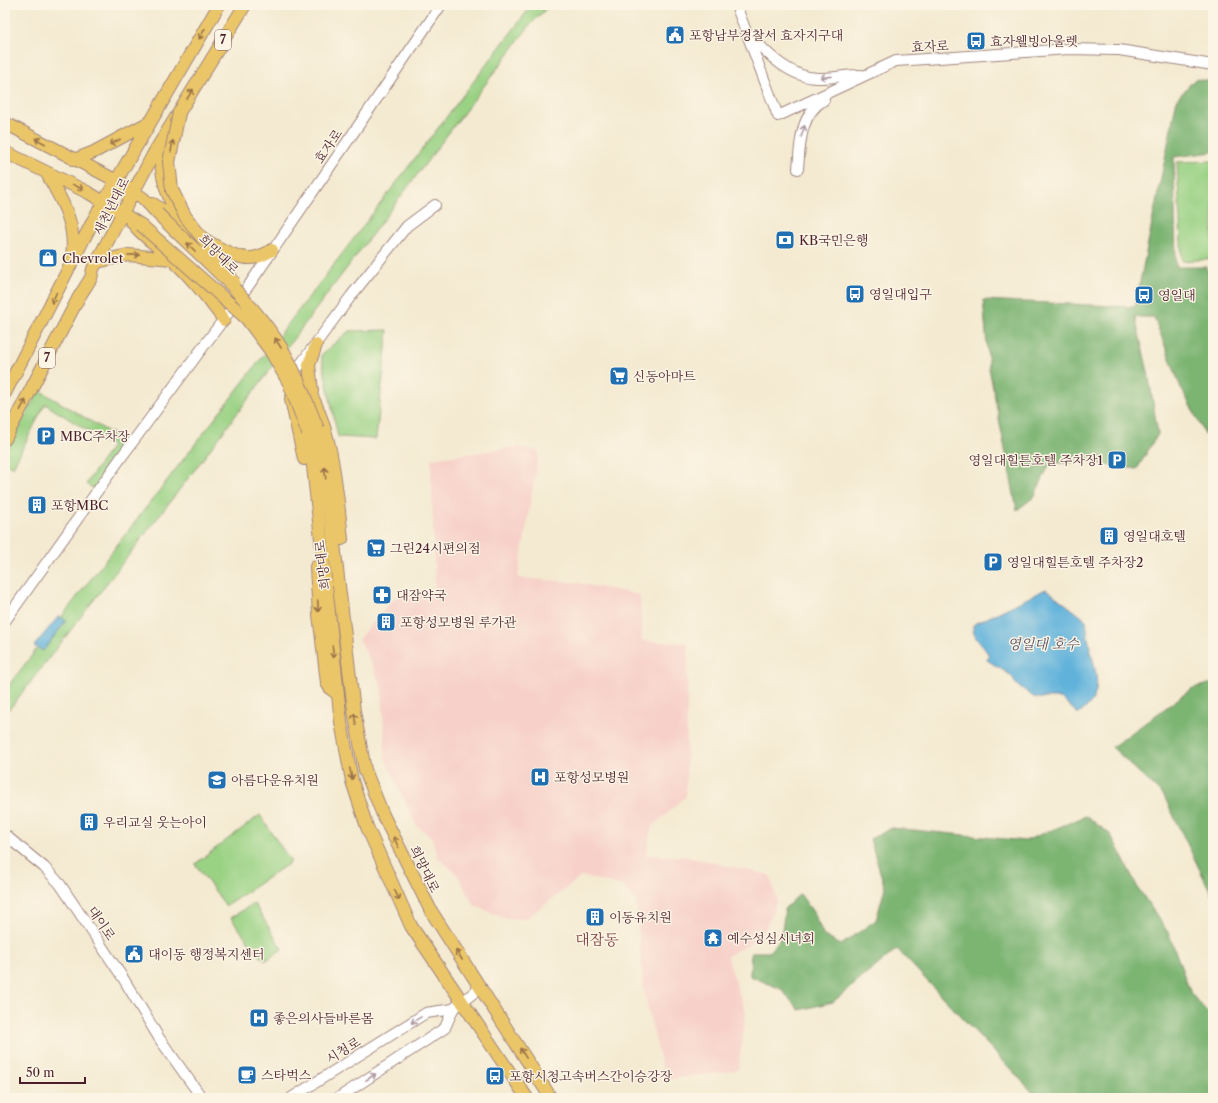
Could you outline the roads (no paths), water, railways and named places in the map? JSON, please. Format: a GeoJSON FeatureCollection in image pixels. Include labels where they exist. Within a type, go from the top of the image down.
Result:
{"type":"FeatureCollection","features":[{"type":"Feature","properties":{"kind":"main road","name":"새천년대로"},"geometry":{"type":"LineString","coordinates":[[5,393],[71,263],[104,202],[219,5]]}},
{"type":"Feature","properties":{"kind":"main road","name":"새천년대로"},"geometry":{"type":"LineString","coordinates":[[5,439],[97,262],[137,195],[160,142],[245,5]]}},
{"type":"Feature","properties":{"kind":"main road"},"geometry":{"type":"LineString","coordinates":[[178,113],[169,162],[172,190],[185,216],[210,248],[242,302]]}},
{"type":"Feature","properties":{"kind":"main road","name":"희망대로"},"geometry":{"type":"LineString","coordinates":[[5,123],[117,181],[137,195],[157,213],[275,337],[292,367],[313,431],[312,457],[338,694],[352,781],[367,827],[411,926],[527,1098]]}},
{"type":"Feature","properties":{"kind":"main road"},"geometry":{"type":"LineString","coordinates":[[74,160],[94,152],[149,123]]}},
{"type":"Feature","properties":{"kind":"main road"},"geometry":{"type":"LineString","coordinates":[[160,142],[161,167],[164,186],[180,222]]}},
{"type":"Feature","properties":{"kind":"main road","name":"희망대로"},"geometry":{"type":"LineString","coordinates":[[5,152],[104,202],[141,225],[246,318],[270,350],[289,383],[313,431],[322,444],[352,693],[365,770],[383,815],[431,911],[551,1098]]}},
{"type":"Feature","properties":{"kind":"main road"},"geometry":{"type":"LineString","coordinates":[[46,172],[65,206],[70,223],[74,243],[71,263]]}},
{"type":"Feature","properties":{"kind":"main road"},"geometry":{"type":"LineString","coordinates":[[137,195],[154,204],[180,222],[238,257],[260,257],[272,250]]}},
{"type":"Feature","properties":{"kind":"main road"},"geometry":{"type":"LineString","coordinates":[[125,214],[138,231],[172,259],[203,290],[224,320]]}},
{"type":"Feature","properties":{"kind":"main road"},"geometry":{"type":"LineString","coordinates":[[97,262],[128,255],[172,259]]}},
{"type":"Feature","properties":{"kind":"main road"},"geometry":{"type":"LineString","coordinates":[[316,345],[309,365],[313,396],[323,425],[334,466],[356,674],[356,681],[352,693]]}},
{"type":"Feature","properties":{"kind":"main road"},"geometry":{"type":"LineString","coordinates":[[313,396],[304,382],[301,372],[297,369],[291,368],[286,370],[283,374],[282,380],[289,388],[312,500],[319,614],[327,682],[331,689],[338,694]]}},
{"type":"Feature","properties":{"kind":"main road"},"geometry":{"type":"LineString","coordinates":[[289,388],[295,389],[300,387],[304,382]]}},
{"type":"Feature","properties":{"kind":"street","name":"효자로"},"geometry":{"type":"LineString","coordinates":[[242,302],[272,250],[441,5]]}},
{"type":"Feature","properties":{"kind":"street","name":"효자로"},"geometry":{"type":"LineString","coordinates":[[736,5],[778,116],[896,61],[1070,49],[1120,50],[1213,65]]}},
{"type":"Feature","properties":{"kind":"street"},"geometry":{"type":"LineString","coordinates":[[746,30],[760,46],[782,65],[802,74],[819,78],[865,75]]}},
{"type":"Feature","properties":{"kind":"street"},"geometry":{"type":"LineString","coordinates":[[798,169],[800,141],[804,126],[814,107],[865,75]]}},
{"type":"Feature","properties":{"kind":"street"},"geometry":{"type":"LineString","coordinates":[[297,369],[351,296],[407,226],[435,205]]}},
{"type":"Feature","properties":{"kind":"street"},"geometry":{"type":"LineString","coordinates":[[5,621],[120,459],[224,320],[242,302]]}},
{"type":"Feature","properties":{"kind":"street","name":"대이로"},"geometry":{"type":"LineString","coordinates":[[5,835],[44,867],[60,884],[124,978],[159,1038],[202,1098]]}},
{"type":"Feature","properties":{"kind":"street"},"geometry":{"type":"LineString","coordinates":[[338,1098],[446,1028],[453,1009],[481,988]]}},
{"type":"Feature","properties":{"kind":"street","name":"시청로"},"geometry":{"type":"LineString","coordinates":[[291,1098],[426,1013],[453,1009]]}},
{"type":"Feature","properties":{"kind":"water","name":"영일대 호수"},"geometry":{"type":"Polygon","coordinates":[[[1046,589],[1086,620],[1097,681],[1093,699],[1087,707],[1078,714],[1061,698],[1035,698],[1015,683],[1012,676],[987,660],[989,656],[987,652],[974,634],[973,625],[1046,589]]]}},
{"type":"Feature","properties":{"kind":"water"},"geometry":{"type":"Polygon","coordinates":[[[59,616],[66,621],[43,651],[34,646],[59,616]]]}},
{"type":"Feature","properties":{"kind":"place","name":"포항남부경찰서 효자지구대"},"geometry":{"type":"Point","coordinates":[675,35]}},
{"type":"Feature","properties":{"kind":"place","name":"효자웰빙아울렛"},"geometry":{"type":"Point","coordinates":[976,41]}},
{"type":"Feature","properties":{"kind":"place","name":"KB국민은행"},"geometry":{"type":"Point","coordinates":[785,240]}},
{"type":"Feature","properties":{"kind":"place","name":"Chevrolet"},"geometry":{"type":"Point","coordinates":[48,258]}},
{"type":"Feature","properties":{"kind":"place","name":"영일대입구"},"geometry":{"type":"Point","coordinates":[855,294]}},
{"type":"Feature","properties":{"kind":"place","name":"영일대"},"geometry":{"type":"Point","coordinates":[1144,295]}},
{"type":"Feature","properties":{"kind":"place","name":"신동아마트"},"geometry":{"type":"Point","coordinates":[619,376]}},
{"type":"Feature","properties":{"kind":"place","name":"MBC주차장"},"geometry":{"type":"Point","coordinates":[46,436]}},
{"type":"Feature","properties":{"kind":"place","name":"영일대힐튼호텔 주차장1"},"geometry":{"type":"Point","coordinates":[1117,460]}},
{"type":"Feature","properties":{"kind":"place","name":"포항MBC"},"geometry":{"type":"Point","coordinates":[37,505]}},
{"type":"Feature","properties":{"kind":"place","name":"영일대호텔"},"geometry":{"type":"Point","coordinates":[1109,536]}},
{"type":"Feature","properties":{"kind":"place","name":"그린24시편의점"},"geometry":{"type":"Point","coordinates":[376,548]}},
{"type":"Feature","properties":{"kind":"place","name":"영일대힐튼호텔 주차장2"},"geometry":{"type":"Point","coordinates":[993,562]}},
{"type":"Feature","properties":{"kind":"place","name":"대잠약국"},"geometry":{"type":"Point","coordinates":[382,595]}},
{"type":"Feature","properties":{"kind":"place","name":"포항성모병원 루가관"},"geometry":{"type":"Point","coordinates":[386,622]}},
{"type":"Feature","properties":{"kind":"place","name":"포항성모병원"},"geometry":{"type":"Point","coordinates":[540,777]}},
{"type":"Feature","properties":{"kind":"place","name":"아름다운유치원"},"geometry":{"type":"Point","coordinates":[217,780]}},
{"type":"Feature","properties":{"kind":"place","name":"우리교실 웃는아이"},"geometry":{"type":"Point","coordinates":[89,822]}},
{"type":"Feature","properties":{"kind":"place","name":"이동유치원"},"geometry":{"type":"Point","coordinates":[595,917]}},
{"type":"Feature","properties":{"kind":"place","name":"예수성심시녀회"},"geometry":{"type":"Point","coordinates":[713,938]}},
{"type":"Feature","properties":{"kind":"place","name":"대이동 행정복지센터"},"geometry":{"type":"Point","coordinates":[134,954]}},
{"type":"Feature","properties":{"kind":"place","name":"좋은의사들바른몸"},"geometry":{"type":"Point","coordinates":[259,1018]}},
{"type":"Feature","properties":{"kind":"place","name":"스타벅스"},"geometry":{"type":"Point","coordinates":[247,1075]}},
{"type":"Feature","properties":{"kind":"place","name":"포항시청고속버스간이승강장"},"geometry":{"type":"Point","coordinates":[495,1076]}},
{"type":"Feature","properties":{"kind":"district","name":"대잠동"},"geometry":{"type":"Point","coordinates":[597,940]}}]}
